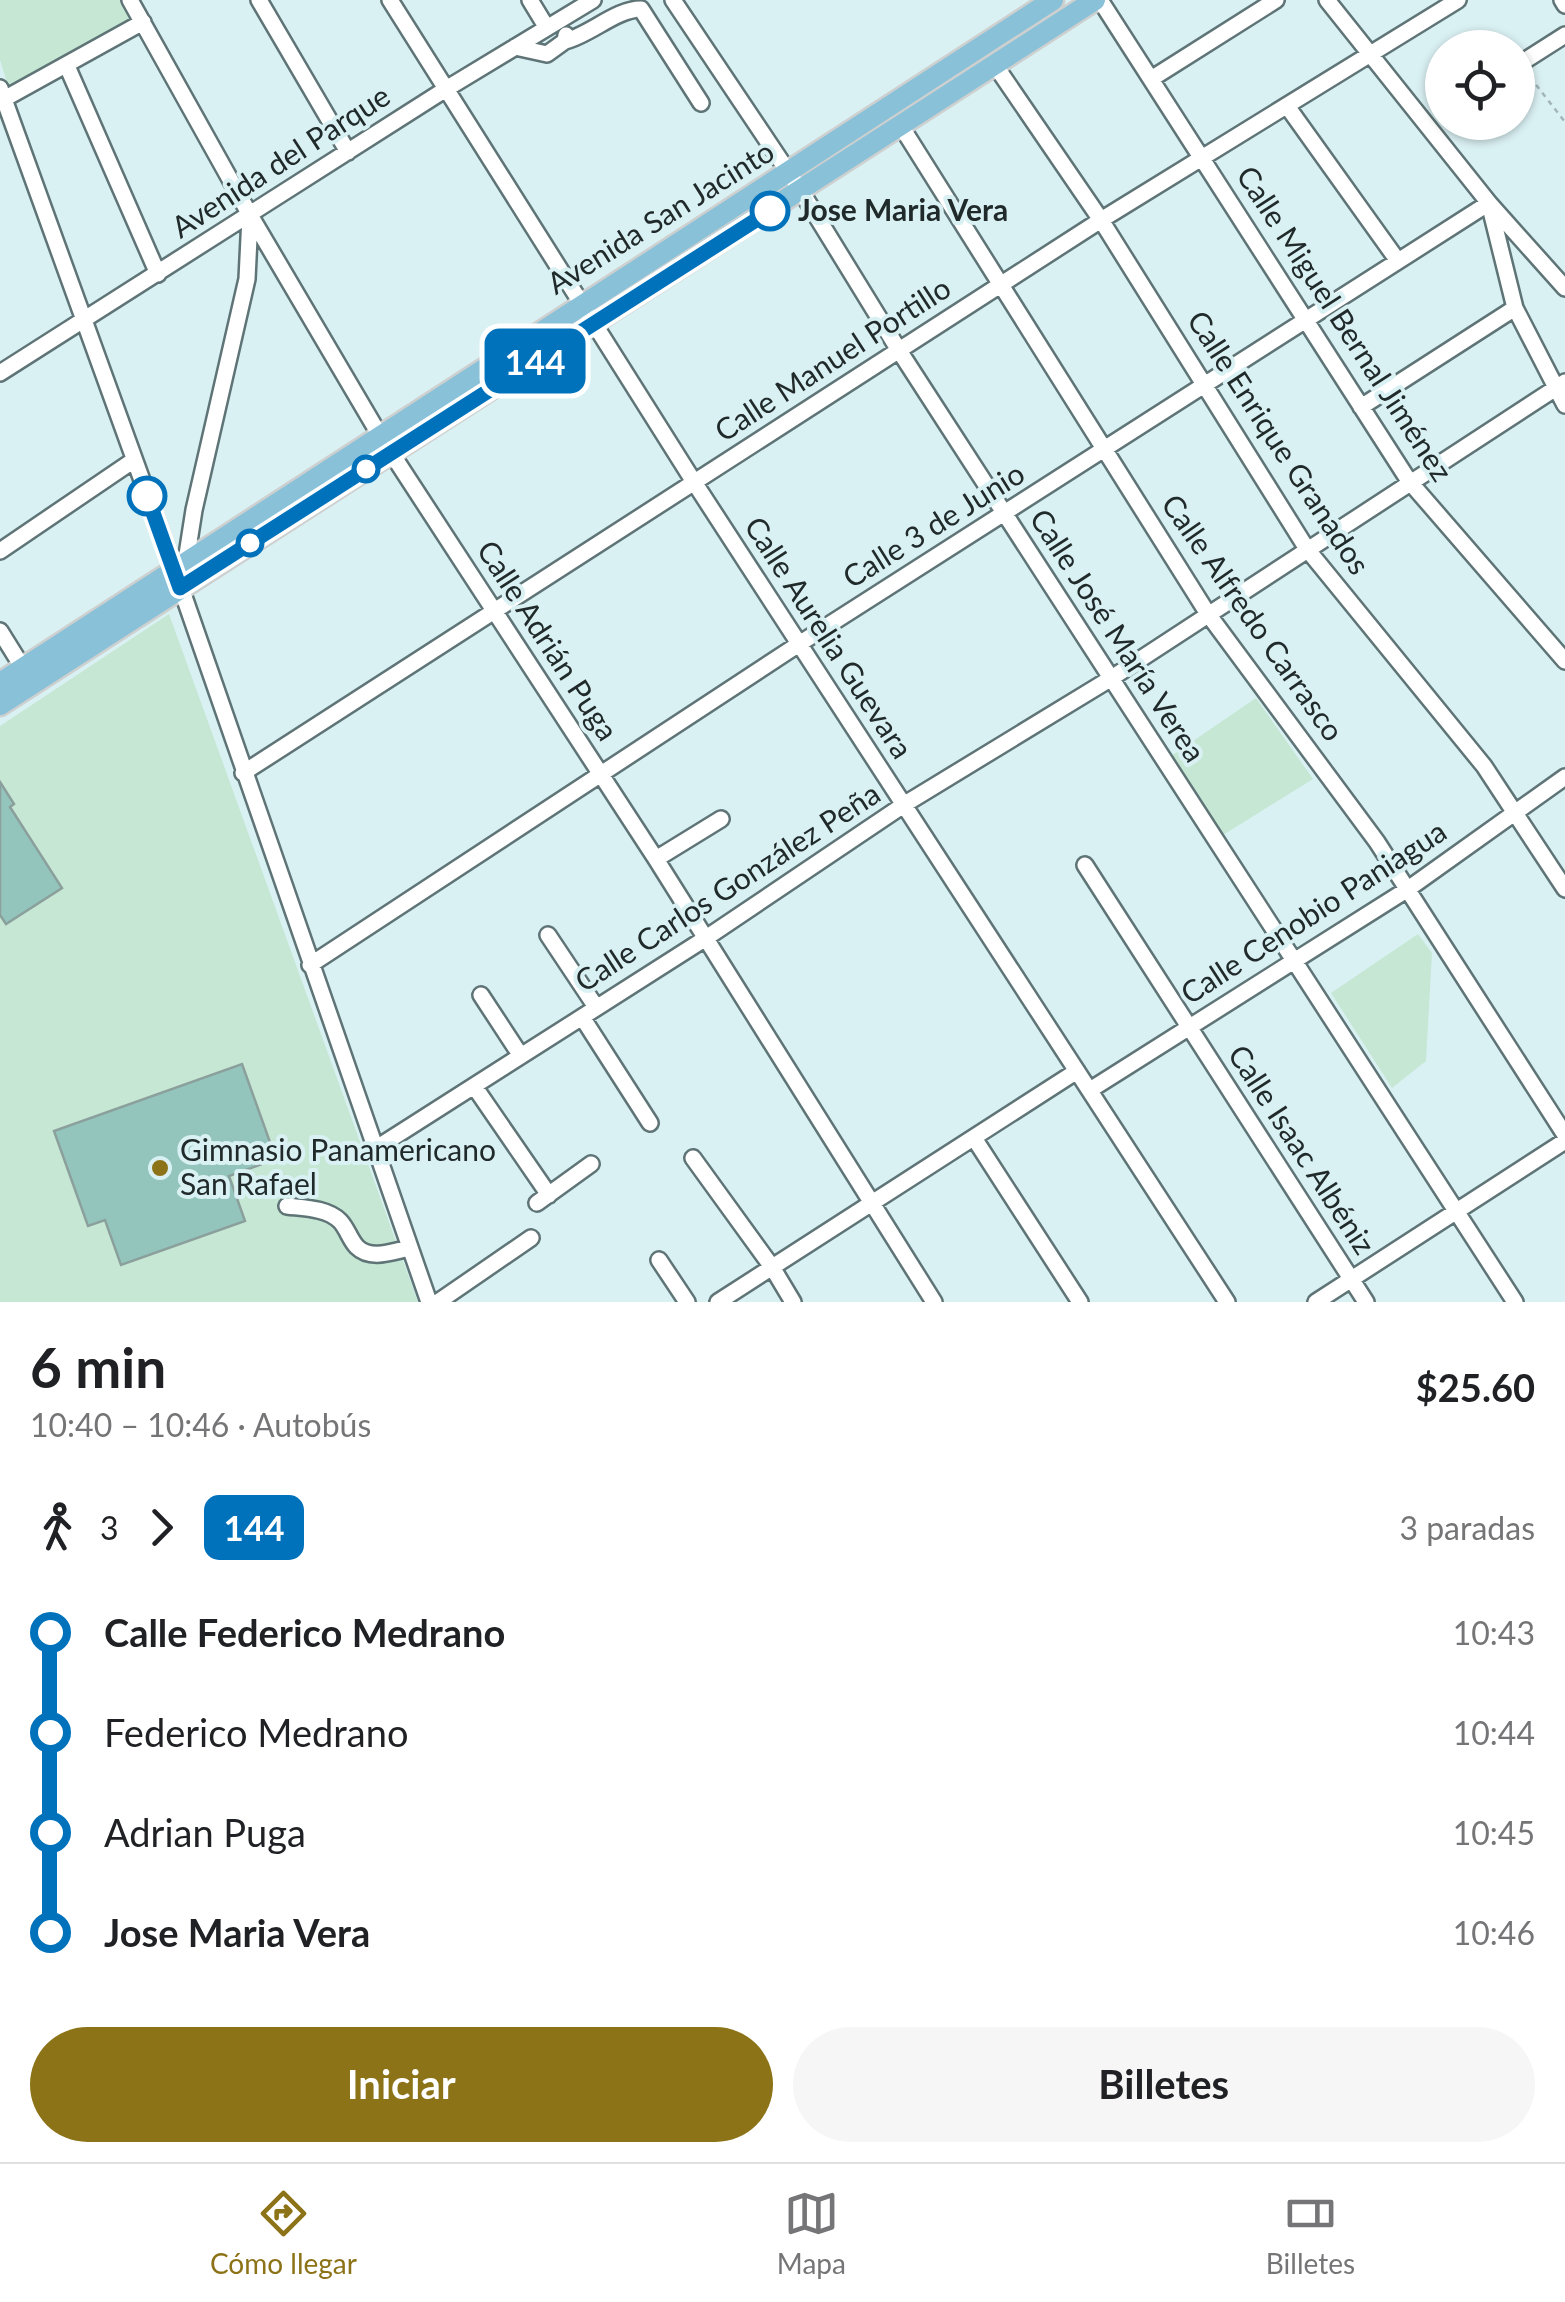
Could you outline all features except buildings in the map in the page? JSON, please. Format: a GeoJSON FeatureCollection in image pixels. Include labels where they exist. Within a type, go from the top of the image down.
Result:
{"type":"FeatureCollection","features":[{"type":"Feature","properties":{"kind":"main road","name":"Avenida San Jacinto"},"geometry":{"type":"LineString","coordinates":[[0,682],[392,453],[1098,0]]}},
{"type":"Feature","properties":{"kind":"main road","name":"Avenida San Jacinto"},"geometry":{"type":"LineString","coordinates":[[0,705],[379,434],[1048,1]]}},
{"type":"Feature","properties":{"kind":"street","name":"Calle Adrián Puga"},"geometry":{"type":"LineString","coordinates":[[130,0],[250,216],[379,434],[706,938],[934,1302]]}},
{"type":"Feature","properties":{"kind":"street"},"geometry":{"type":"LineString","coordinates":[[259,0],[348,152]]}},
{"type":"Feature","properties":{"kind":"street","name":"Calle Aurelia Guevara"},"geometry":{"type":"LineString","coordinates":[[390,0],[694,482],[1226,1302]]}},
{"type":"Feature","properties":{"kind":"street"},"geometry":{"type":"LineString","coordinates":[[530,0],[547,28]]}},
{"type":"Feature","properties":{"kind":"street","name":"Avenida del Parque"},"geometry":{"type":"LineString","coordinates":[[0,373],[592,0]]}},
{"type":"Feature","properties":{"kind":"street","name":"Calle José María Verea"},"geometry":{"type":"LineString","coordinates":[[673,0],[801,190],[900,352],[1515,1302]]}},
{"type":"Feature","properties":{"kind":"street","name":"Calle Miguel Bernal Jiménez"},"geometry":{"type":"LineString","coordinates":[[1098,0],[1410,481],[1565,661]]}},
{"type":"Feature","properties":{"kind":"street"},"geometry":{"type":"LineString","coordinates":[[1151,80],[1276,0]]}},
{"type":"Feature","properties":{"kind":"street"},"geometry":{"type":"LineString","coordinates":[[1327,0],[1425,123]]}},
{"type":"Feature","properties":{"kind":"street","name":"Calle Manuel Portillo"},"geometry":{"type":"LineString","coordinates":[[243,773],[1201,157],[1458,0]]}},
{"type":"Feature","properties":{"kind":"street"},"geometry":{"type":"LineString","coordinates":[[515,47],[548,54],[565,40],[583,36],[631,10],[641,10],[701,103]]}},
{"type":"Feature","properties":{"kind":"street"},"geometry":{"type":"LineString","coordinates":[[565,40],[573,12]]}},
{"type":"Feature","properties":{"kind":"street"},"geometry":{"type":"LineString","coordinates":[[143,22],[67,66],[2,94],[134,460],[184,574],[243,773],[429,1302]]}},
{"type":"Feature","properties":{"kind":"street"},"geometry":{"type":"LineString","coordinates":[[1535,54],[1565,35]]}},
{"type":"Feature","properties":{"kind":"street","name":"Calle Enrique Granados"},"geometry":{"type":"LineString","coordinates":[[995,65],[1102,220],[1307,549],[1484,766],[1565,889]]}},
{"type":"Feature","properties":{"kind":"street"},"geometry":{"type":"LineString","coordinates":[[67,66],[158,274]]}},
{"type":"Feature","properties":{"kind":"street"},"geometry":{"type":"LineString","coordinates":[[1287,106],[1398,262]]}},
{"type":"Feature","properties":{"kind":"street","name":"Calle Alfredo Carrasco"},"geometry":{"type":"LineString","coordinates":[[900,126],[1208,614],[1408,889],[1565,1138]]}},
{"type":"Feature","properties":{"kind":"street"},"geometry":{"type":"LineString","coordinates":[[1438,140],[1565,288]]}},
{"type":"Feature","properties":{"kind":"street"},"geometry":{"type":"LineString","coordinates":[[1489,203],[1515,308],[1560,385],[1565,404]]}},
{"type":"Feature","properties":{"kind":"street","name":"Calle 3 de Junio"},"geometry":{"type":"LineString","coordinates":[[310,964],[799,644],[1489,203]]}},
{"type":"Feature","properties":{"kind":"street"},"geometry":{"type":"LineString","coordinates":[[184,574],[194,510],[248,279],[250,216]]}},
{"type":"Feature","properties":{"kind":"street"},"geometry":{"type":"LineString","coordinates":[[1361,407],[1515,308]]}},
{"type":"Feature","properties":{"kind":"street","name":"Calle Carlos González Peña"},"geometry":{"type":"LineString","coordinates":[[375,1150],[1560,385]]}},
{"type":"Feature","properties":{"kind":"street"},"geometry":{"type":"LineString","coordinates":[[0,551],[134,460]]}},
{"type":"Feature","properties":{"kind":"street"},"geometry":{"type":"LineString","coordinates":[[0,631],[23,668]]}},
{"type":"Feature","properties":{"kind":"street","name":"Calle Cenobio Paniagua"},"geometry":{"type":"LineString","coordinates":[[1090,1090],[1408,889],[1565,777]]}},
{"type":"Feature","properties":{"kind":"street"},"geometry":{"type":"LineString","coordinates":[[656,860],[721,819]]}},
{"type":"Feature","properties":{"kind":"street","name":"Calle Isaac Albéniz"},"geometry":{"type":"LineString","coordinates":[[1086,865],[1366,1302]]}},
{"type":"Feature","properties":{"kind":"street"},"geometry":{"type":"LineString","coordinates":[[548,935],[596,1008]]}},
{"type":"Feature","properties":{"kind":"street"},"geometry":{"type":"LineString","coordinates":[[480,995],[521,1056]]}},
{"type":"Feature","properties":{"kind":"street"},"geometry":{"type":"LineString","coordinates":[[582,1017],[650,1122]]}},
{"type":"Feature","properties":{"kind":"street"},"geometry":{"type":"LineString","coordinates":[[718,1302],[1077,1071]]}},
{"type":"Feature","properties":{"kind":"street"},"geometry":{"type":"LineString","coordinates":[[474,1086],[543,1199],[591,1164]]}},
{"type":"Feature","properties":{"kind":"street"},"geometry":{"type":"LineString","coordinates":[[974,1138],[1080,1302]]}},
{"type":"Feature","properties":{"kind":"street"},"geometry":{"type":"LineString","coordinates":[[1316,1302],[1565,1138]]}},
{"type":"Feature","properties":{"kind":"street"},"geometry":{"type":"LineString","coordinates":[[692,1158],[793,1302]]}},
{"type":"Feature","properties":{"kind":"street"},"geometry":{"type":"LineString","coordinates":[[287,1206],[325,1212],[339,1219],[357,1247],[366,1253],[376,1255],[410,1248]]}},
{"type":"Feature","properties":{"kind":"street"},"geometry":{"type":"LineString","coordinates":[[438,1302],[531,1238]]}},
{"type":"Feature","properties":{"kind":"street"},"geometry":{"type":"LineString","coordinates":[[658,1260],[682,1300]]}},
{"type":"Feature","properties":{"kind":"path"},"geometry":{"type":"LineString","coordinates":[[1535,86],[1565,122]]}},
{"type":"Feature","properties":{"kind":"green space"},"geometry":{"type":"Polygon","coordinates":[[[0,0],[122,0],[134,20],[10,92],[0,60],[0,0]]]}},
{"type":"Feature","properties":{"kind":"green space"},"geometry":{"type":"Polygon","coordinates":[[[169,614],[418,1302],[0,1302],[0,726],[169,614]]]}},
{"type":"Feature","properties":{"kind":"green space"},"geometry":{"type":"Polygon","coordinates":[[[1256,698],[1313,779],[1223,835],[1171,756],[1256,698]]]}},
{"type":"Feature","properties":{"kind":"green space"},"geometry":{"type":"Polygon","coordinates":[[[1418,934],[1432,953],[1426,1061],[1392,1088],[1331,993],[1418,934]]]}},
{"type":"Feature","properties":{"kind":"bus line","name":"144"},"geometry":{"type":"LineString","coordinates":[[147,496],[180,588],[770,211]]}},
{"type":"Feature","properties":{"kind":"place","name":"Jose Maria Vera"},"geometry":{"type":"Point","coordinates":[770,211]}},
{"type":"Feature","properties":{"kind":"place","name":"Gimnasio Panamericano San Rafael"},"geometry":{"type":"Point","coordinates":[160,1168]}}]}
